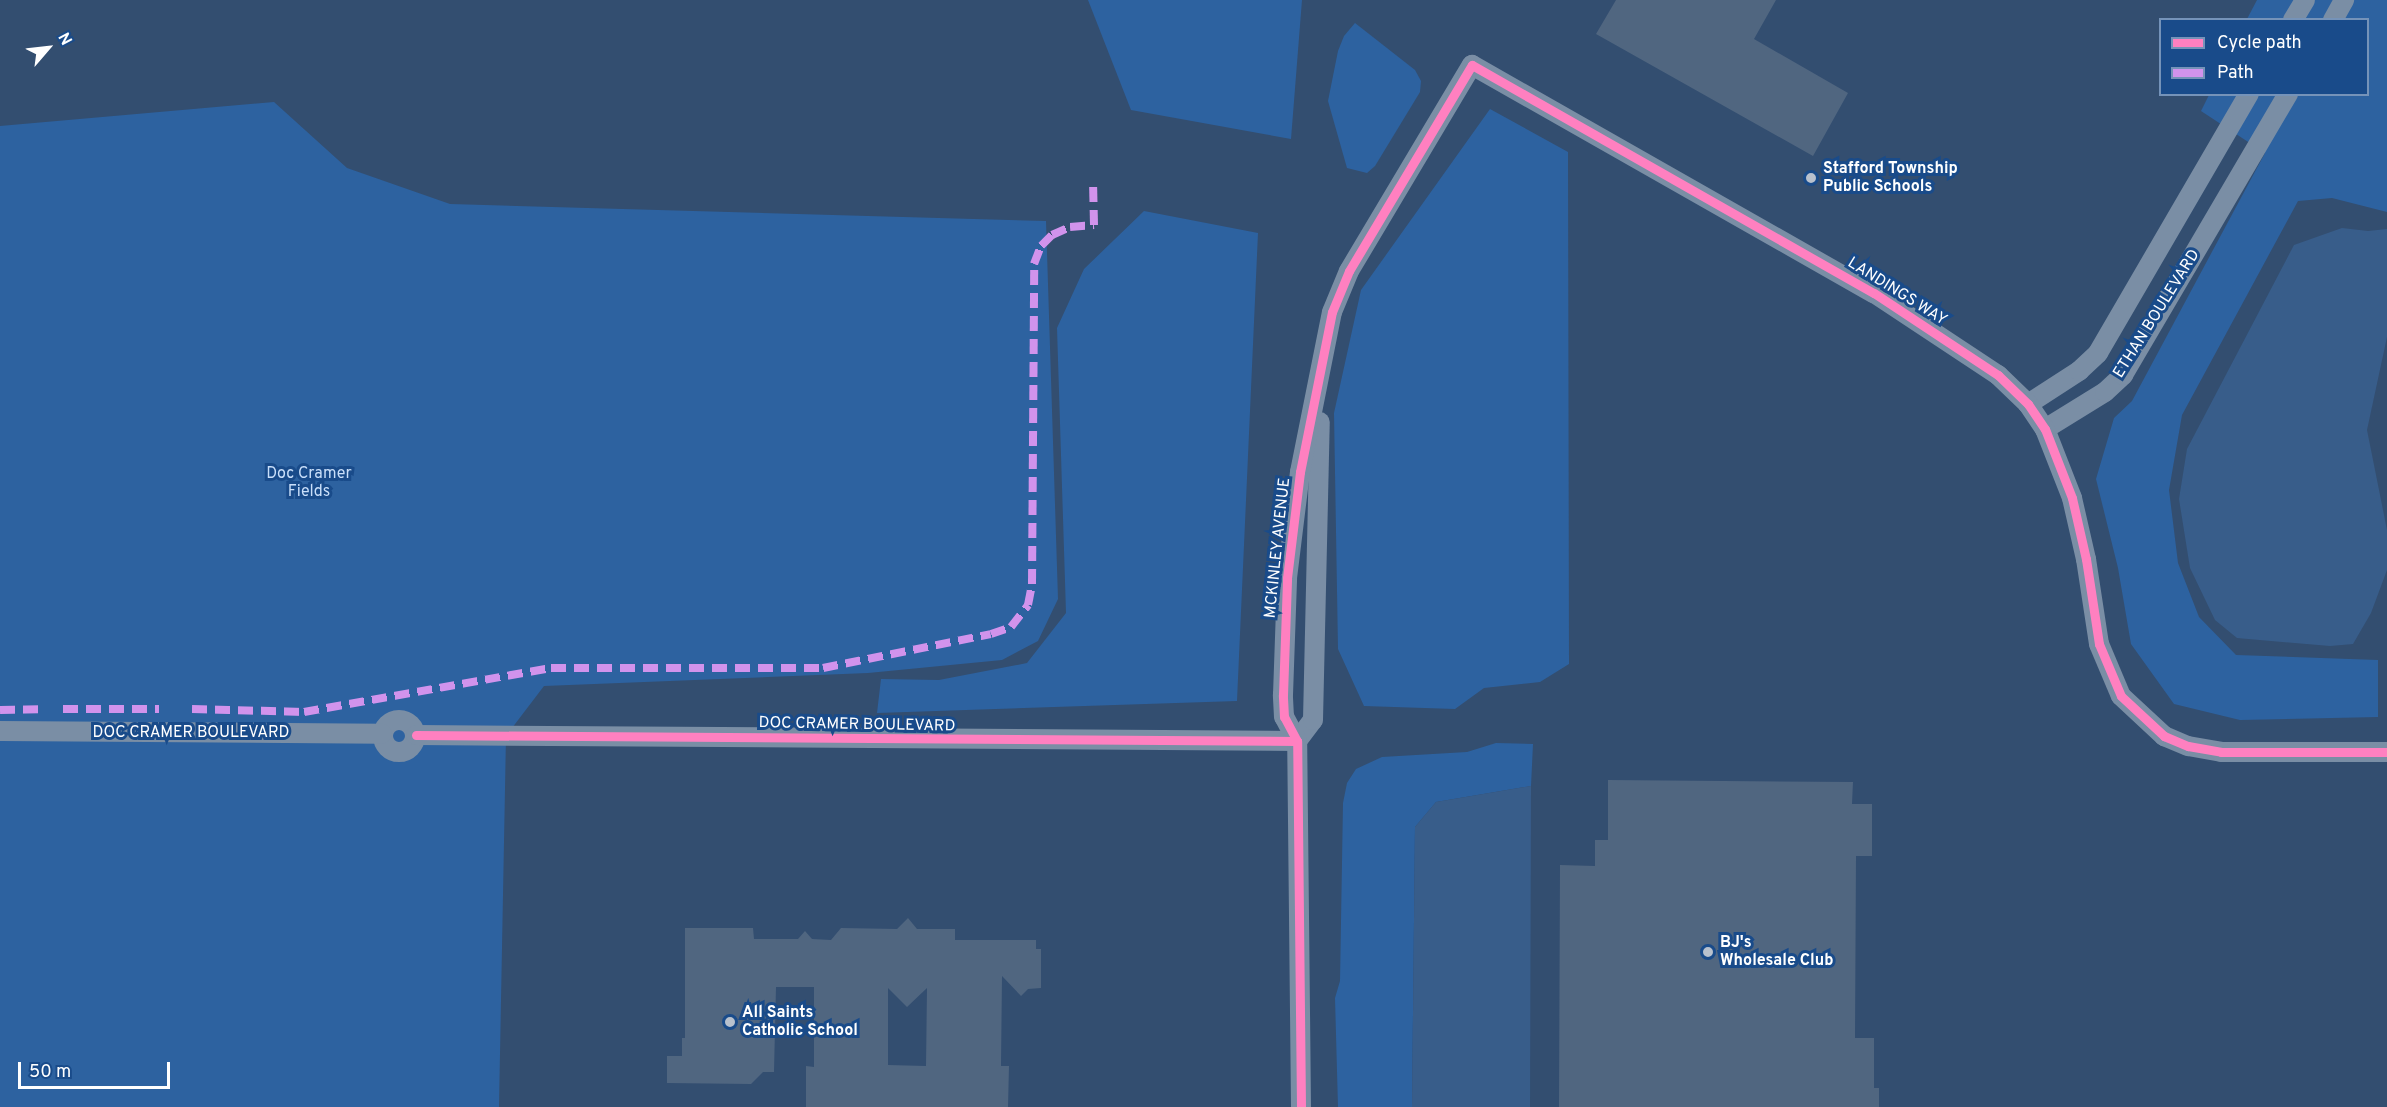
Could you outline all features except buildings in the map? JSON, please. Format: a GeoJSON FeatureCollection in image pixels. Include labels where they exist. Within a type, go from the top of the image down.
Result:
{"type":"FeatureCollection","features":[{"type":"Feature","properties":{"kind":"street"},"geometry":{"type":"LineString","coordinates":[[2294,18],[2304,0]]}},
{"type":"Feature","properties":{"kind":"street"},"geometry":{"type":"LineString","coordinates":[[2334,18],[2344,0]]}},
{"type":"Feature","properties":{"kind":"street","name":"MCKINLEY AVENUE"},"geometry":{"type":"LineString","coordinates":[[1301,1107],[1297,741],[1284,717],[1287,578],[1300,472],[1332,312],[1349,271],[1472,65]]}},
{"type":"Feature","properties":{"kind":"street","name":"LANDINGS WAY"},"geometry":{"type":"LineString","coordinates":[[1472,65],[1874,293],[1998,375],[2028,404],[2045,429],[2072,498],[2086,559],[2099,644],[2121,696],[2164,736],[2188,746],[2221,752],[2387,752]]}},
{"type":"Feature","properties":{"kind":"street","name":"ETHAN BOULEVARD"},"geometry":{"type":"LineString","coordinates":[[2028,404],[2079,371],[2098,353],[2248,96]]}},
{"type":"Feature","properties":{"kind":"street","name":"ETHAN BOULEVARD"},"geometry":{"type":"LineString","coordinates":[[2045,429],[2105,392],[2123,375],[2287,96]]}},
{"type":"Feature","properties":{"kind":"street"},"geometry":{"type":"LineString","coordinates":[[2195,188],[2223,204]]}},
{"type":"Feature","properties":{"kind":"street","name":"MCKINLEY AVENUE"},"geometry":{"type":"LineString","coordinates":[[1297,741],[1313,720],[1322,359]]}},
{"type":"Feature","properties":{"kind":"street","name":"DOC CRAMER BOULEVARD"},"geometry":{"type":"LineString","coordinates":[[0,731],[382,734],[384,742],[396,751],[408,748],[416,735],[1297,741]]}},
{"type":"Feature","properties":{"kind":"green space"},"geometry":{"type":"Polygon","coordinates":[[[1088,0],[1302,0],[1291,139],[1131,110],[1088,0]]]}},
{"type":"Feature","properties":{"kind":"green space"},"geometry":{"type":"Polygon","coordinates":[[[2257,0],[2387,0],[2387,212],[2332,198],[2298,201],[2182,415],[2169,490],[2178,563],[2199,617],[2236,655],[2378,660],[2378,717],[2240,720],[2174,704],[2131,644],[2118,568],[2096,479],[2114,418],[2132,401],[2265,153],[2201,111],[2208,96],[2369,96],[2369,18],[2248,18],[2257,0]]]}},
{"type":"Feature","properties":{"kind":"green space"},"geometry":{"type":"Polygon","coordinates":[[[1355,23],[1415,70],[1421,81],[1420,92],[1375,166],[1367,173],[1347,168],[1328,101],[1338,51],[1344,36],[1355,23]]]}},
{"type":"Feature","properties":{"kind":"green space","name":"Doc Cramer Fields"},"geometry":{"type":"Polygon","coordinates":[[[274,102],[347,168],[450,204],[1046,221],[1058,599],[1038,641],[1002,660],[868,673],[544,686],[506,736],[499,1107],[0,1107],[0,126],[274,102]]]}},
{"type":"Feature","properties":{"kind":"green space"},"geometry":{"type":"Polygon","coordinates":[[[1490,109],[1568,152],[1569,664],[1540,682],[1484,688],[1455,709],[1364,706],[1338,649],[1334,413],[1361,290],[1490,109]]]}},
{"type":"Feature","properties":{"kind":"green space"},"geometry":{"type":"Polygon","coordinates":[[[1144,211],[1258,233],[1237,701],[877,713],[881,679],[939,680],[1027,663],[1066,613],[1057,328],[1084,269],[1144,211]]]}},
{"type":"Feature","properties":{"kind":"green space"},"geometry":{"type":"Polygon","coordinates":[[[1496,743],[1533,744],[1531,786],[1436,802],[1415,827],[1412,1107],[1338,1107],[1335,998],[1340,981],[1343,803],[1347,783],[1356,769],[1382,757],[1467,752],[1496,743]]]}},
{"type":"Feature","properties":{"kind":"shaded area"},"geometry":{"type":"Polygon","coordinates":[[[2342,228],[2368,231],[2387,229],[2387,337],[2367,430],[2387,530],[2387,570],[2371,613],[2353,644],[2330,646],[2237,638],[2215,620],[2190,568],[2179,499],[2187,449],[2294,245],[2342,228]]]}},
{"type":"Feature","properties":{"kind":"shaded area"},"geometry":{"type":"Polygon","coordinates":[[[1531,786],[1530,1107],[1412,1107],[1415,827],[1436,802],[1531,786]]]}},
{"type":"Feature","properties":{"kind":"marked path"},"geometry":{"type":"LineString","coordinates":[[192,709],[304,712],[551,668],[823,668],[991,634],[1011,627],[1028,605],[1032,584],[1034,264],[1041,246],[1052,235],[1070,227],[1094,225],[1093,182]]}},
{"type":"Feature","properties":{"kind":"marked path"},"geometry":{"type":"LineString","coordinates":[[0,710],[39,709]]}},
{"type":"Feature","properties":{"kind":"marked path"},"geometry":{"type":"LineString","coordinates":[[63,709],[159,709]]}},
{"type":"Feature","properties":{"kind":"cycle path"},"geometry":{"type":"LineString","coordinates":[[1301,1107],[1297,741],[1284,717],[1283,695],[1287,578],[1300,472],[1332,312],[1349,271],[1472,65],[1874,293],[1998,375],[2028,404],[2045,429],[2072,498],[2086,559],[2099,644],[2121,696],[2164,736],[2188,746],[2221,752],[2387,752]]}},
{"type":"Feature","properties":{"kind":"cycle path"},"geometry":{"type":"LineString","coordinates":[[416,735],[1297,741]]}},
{"type":"Feature","properties":{"kind":"place","name":"Stafford Township Public Schools"},"geometry":{"type":"Point","coordinates":[1811,178]}},
{"type":"Feature","properties":{"kind":"place","name":"BJ's Wholesale Club"},"geometry":{"type":"Point","coordinates":[1708,952]}},
{"type":"Feature","properties":{"kind":"place","name":"All Saints Catholic School"},"geometry":{"type":"Point","coordinates":[730,1022]}}]}
